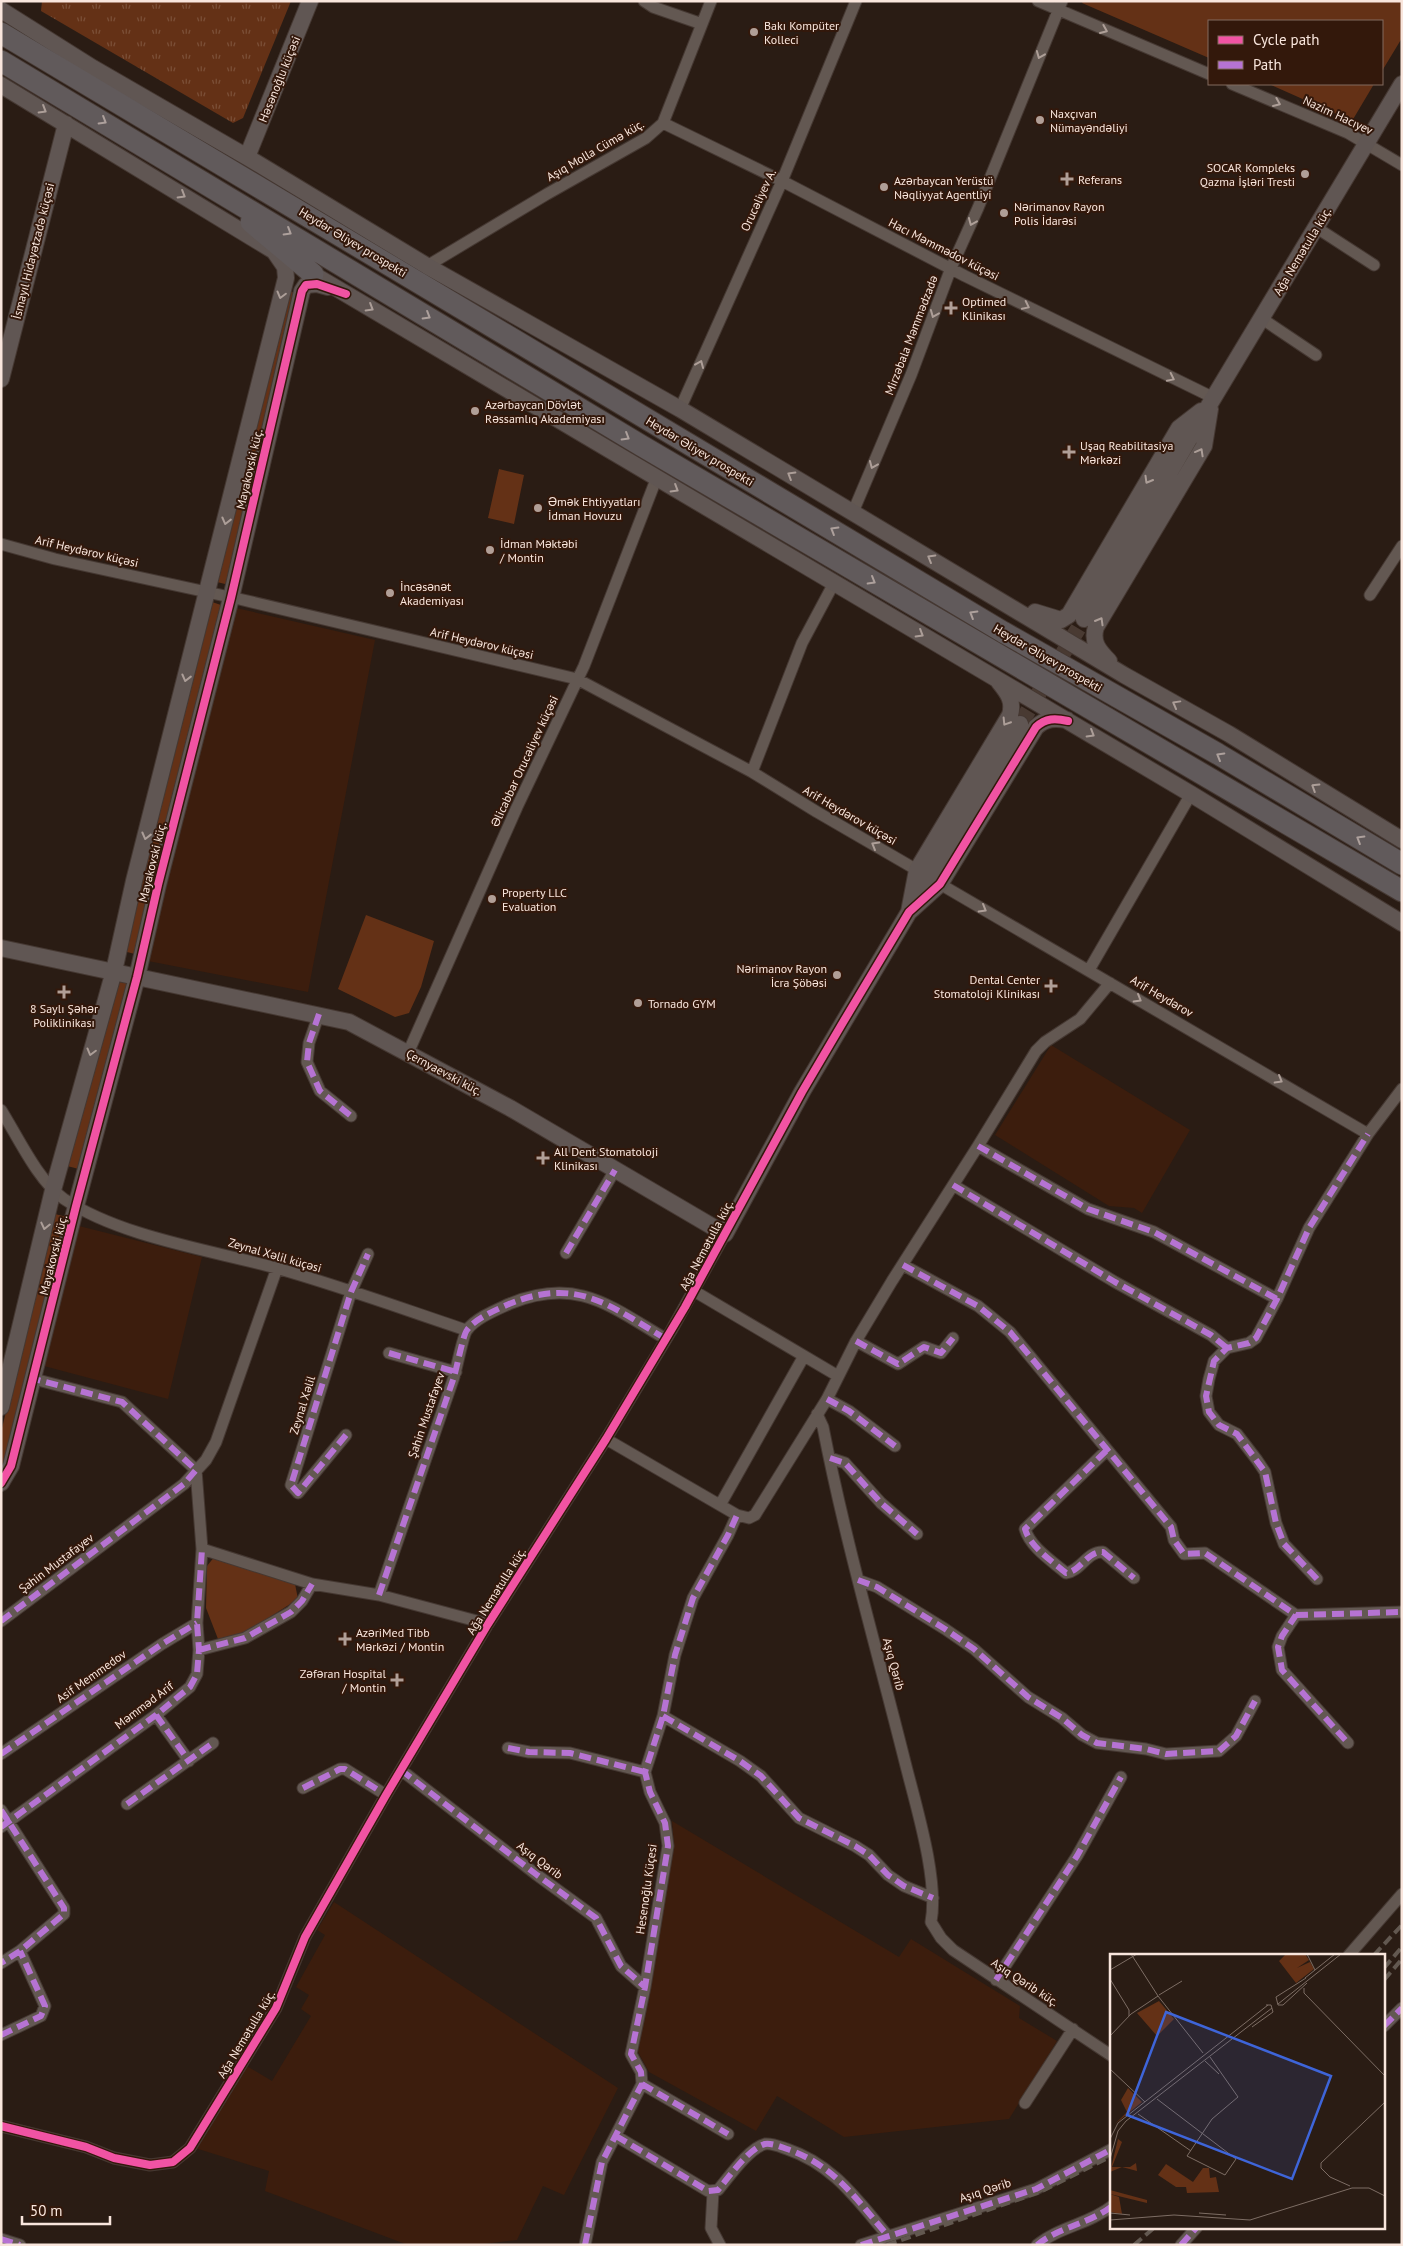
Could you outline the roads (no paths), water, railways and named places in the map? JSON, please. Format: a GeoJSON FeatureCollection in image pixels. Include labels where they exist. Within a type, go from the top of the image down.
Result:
{"type":"FeatureCollection","features":[{"type":"Feature","properties":{"kind":"highway","name":"Heydər Əliyev prospekti"},"geometry":{"type":"LineString","coordinates":[[1,33],[994,627],[1218,754],[1402,864]]}},
{"type":"Feature","properties":{"kind":"highway","name":"Heydər Əliyev prospekti"},"geometry":{"type":"LineString","coordinates":[[1,61],[642,446],[1402,891]]}},
{"type":"Feature","properties":{"kind":"highway"},"geometry":{"type":"LineString","coordinates":[[201,180],[313,274]]}},
{"type":"Feature","properties":{"kind":"street","name":"Həsənoğlu küçəsi"},"geometry":{"type":"LineString","coordinates":[[247,157],[310,1]]}},
{"type":"Feature","properties":{"kind":"street"},"geometry":{"type":"LineString","coordinates":[[644,1],[653,7],[702,24]]}},
{"type":"Feature","properties":{"kind":"street","name":"Aşıq Molla Cümə küç."},"geometry":{"type":"LineString","coordinates":[[427,266],[547,194],[646,138],[663,123],[711,1]]}},
{"type":"Feature","properties":{"kind":"street","name":"Orucəliyev A."},"geometry":{"type":"LineString","coordinates":[[680,409],[782,181],[856,1]]}},
{"type":"Feature","properties":{"kind":"street"},"geometry":{"type":"LineString","coordinates":[[1038,1],[1061,6],[1208,74]]}},
{"type":"Feature","properties":{"kind":"street","name":"Mirzəbala Məmmədzadə"},"geometry":{"type":"LineString","coordinates":[[853,512],[911,375],[951,268],[1061,6]]}},
{"type":"Feature","properties":{"kind":"street"},"geometry":{"type":"LineString","coordinates":[[1,10],[93,68],[247,157],[427,266],[680,409],[1124,675],[1229,734],[1402,840]]}},
{"type":"Feature","properties":{"kind":"street","name":"Ağa Nemətulla küç."},"geometry":{"type":"LineString","coordinates":[[1084,619],[1261,318],[1317,228],[1402,84]]}},
{"type":"Feature","properties":{"kind":"street"},"geometry":{"type":"LineString","coordinates":[[1,85],[346,294],[1191,794],[1402,923]]}},
{"type":"Feature","properties":{"kind":"street","name":"Nazim Hacıyev"},"geometry":{"type":"LineString","coordinates":[[1234,85],[1348,133],[1402,165]]}},
{"type":"Feature","properties":{"kind":"street","name":"Hacı Məmmədov küçəsi"},"geometry":{"type":"LineString","coordinates":[[663,123],[782,181],[951,268],[1209,406]]}},
{"type":"Feature","properties":{"kind":"street","name":"İsmayıl Hidayətzadə küçəsi"},"geometry":{"type":"LineString","coordinates":[[1,379],[66,124]]}},
{"type":"Feature","properties":{"kind":"street"},"geometry":{"type":"LineString","coordinates":[[1317,228],[1374,265]]}},
{"type":"Feature","properties":{"kind":"street","name":"Mayakovski küç."},"geometry":{"type":"LineString","coordinates":[[1,1407],[3,1389],[53,1190],[114,971],[137,871],[286,278],[285,267],[274,251]]}},
{"type":"Feature","properties":{"kind":"street","name":"Mayakovski küç."},"geometry":{"type":"LineString","coordinates":[[1,1483],[11,1466],[76,1206],[137,977],[158,885],[231,598],[302,291],[306,285],[312,283],[346,294]]}},
{"type":"Feature","properties":{"kind":"street"},"geometry":{"type":"LineString","coordinates":[[1261,318],[1316,355]]}},
{"type":"Feature","properties":{"kind":"street"},"geometry":{"type":"LineString","coordinates":[[1000,599],[1054,619],[1066,618],[1179,428],[1209,406]]}},
{"type":"Feature","properties":{"kind":"street"},"geometry":{"type":"LineString","coordinates":[[1124,675],[1096,646],[1094,631],[1204,446],[1209,406]]}},
{"type":"Feature","properties":{"kind":"street","name":"Əlicabbar Orucəliyev küçəsi"},"geometry":{"type":"LineString","coordinates":[[408,1053],[489,870],[584,666],[656,478]]}},
{"type":"Feature","properties":{"kind":"street","name":"Arif Heydərov küçəsi"},"geometry":{"type":"LineString","coordinates":[[1,544],[55,559],[208,592],[577,679],[752,772],[917,870]]}},
{"type":"Feature","properties":{"kind":"street"},"geometry":{"type":"LineString","coordinates":[[1370,595],[1402,546]]}},
{"type":"Feature","properties":{"kind":"street"},"geometry":{"type":"LineString","coordinates":[[752,772],[802,643],[834,583]]}},
{"type":"Feature","properties":{"kind":"street"},"geometry":{"type":"LineString","coordinates":[[917,870],[1010,715],[1011,699],[997,680]]}},
{"type":"Feature","properties":{"kind":"street","name":"Ağa Nemətulla küç."},"geometry":{"type":"LineString","coordinates":[[1,2126],[86,2146],[114,2158],[150,2165],[173,2162],[181,2158],[190,2148],[276,2008],[305,1937],[386,1795],[488,1624],[606,1439],[666,1340],[802,1092],[909,912],[940,884],[1036,727],[1045,720],[1053,718],[1068,721]]}},
{"type":"Feature","properties":{"kind":"street"},"geometry":{"type":"LineString","coordinates":[[909,912],[1020,724]]}},
{"type":"Feature","properties":{"kind":"street"},"geometry":{"type":"LineString","coordinates":[[1089,970],[1191,794]]}},
{"type":"Feature","properties":{"kind":"street","name":"Ağa Nemətulla küç."},"geometry":{"type":"LineString","coordinates":[[909,912],[917,870]]}},
{"type":"Feature","properties":{"kind":"street","name":"Arif Heydərov"},"geometry":{"type":"LineString","coordinates":[[940,884],[1368,1134]]}},
{"type":"Feature","properties":{"kind":"street","name":"Çernyaevski küç."},"geometry":{"type":"LineString","coordinates":[[1,948],[349,1022],[510,1108],[725,1234]]}},
{"type":"Feature","properties":{"kind":"street"},"geometry":{"type":"LineString","coordinates":[[606,1439],[737,1515],[749,1518],[758,1511],[827,1399],[856,1341],[1036,1051],[1045,1042],[1080,1019],[1110,983]]}},
{"type":"Feature","properties":{"kind":"street"},"geometry":{"type":"LineString","coordinates":[[318,1014],[309,1043],[307,1062],[320,1090],[351,1116]]}},
{"type":"Feature","properties":{"kind":"street"},"geometry":{"type":"LineString","coordinates":[[1317,1579],[1284,1544],[1276,1523],[1265,1472],[1258,1460],[1237,1434],[1219,1425],[1209,1412],[1206,1396],[1208,1379],[1214,1361],[1227,1348],[1249,1343],[1256,1338],[1278,1299],[1309,1228],[1368,1134],[1402,1089]]}},
{"type":"Feature","properties":{"kind":"street","name":"Zeynal Xəlil küçəsi"},"geometry":{"type":"LineString","coordinates":[[1,1110],[40,1173],[53,1190],[63,1199],[120,1227],[277,1268],[466,1330]]}},
{"type":"Feature","properties":{"kind":"street"},"geometry":{"type":"LineString","coordinates":[[978,1146],[1088,1210],[1154,1232],[1278,1299]]}},
{"type":"Feature","properties":{"kind":"street"},"geometry":{"type":"LineString","coordinates":[[566,1253],[615,1170]]}},
{"type":"Feature","properties":{"kind":"street"},"geometry":{"type":"LineString","coordinates":[[953,1185],[1116,1282],[1211,1335],[1227,1348]]}},
{"type":"Feature","properties":{"kind":"street","name":"Zeynal Xəlil"},"geometry":{"type":"LineString","coordinates":[[346,1436],[298,1493],[295,1491],[291,1485],[351,1292],[368,1254]]}},
{"type":"Feature","properties":{"kind":"street"},"geometry":{"type":"LineString","coordinates":[[903,1265],[978,1306],[1010,1332],[1106,1450],[1172,1527],[1174,1540],[1184,1554],[1205,1553],[1296,1615],[1402,1612]]}},
{"type":"Feature","properties":{"kind":"street","name":"Şahin Mustafayev"},"geometry":{"type":"LineString","coordinates":[[1,1621],[184,1484],[206,1460],[216,1442],[277,1268]]}},
{"type":"Feature","properties":{"kind":"street"},"geometry":{"type":"LineString","coordinates":[[694,1291],[838,1376]]}},
{"type":"Feature","properties":{"kind":"street"},"geometry":{"type":"LineString","coordinates":[[466,1330],[491,1312],[517,1301],[549,1293],[565,1292],[592,1297],[605,1302],[666,1340]]}},
{"type":"Feature","properties":{"kind":"street","name":"Şahin Mustafayev"},"geometry":{"type":"LineString","coordinates":[[379,1595],[456,1372],[466,1330]]}},
{"type":"Feature","properties":{"kind":"street"},"geometry":{"type":"LineString","coordinates":[[856,1341],[898,1364],[924,1347],[941,1353],[953,1338]]}},
{"type":"Feature","properties":{"kind":"street"},"geometry":{"type":"LineString","coordinates":[[389,1353],[456,1372]]}},
{"type":"Feature","properties":{"kind":"street"},"geometry":{"type":"LineString","coordinates":[[720,1505],[804,1356]]}},
{"type":"Feature","properties":{"kind":"street"},"geometry":{"type":"LineString","coordinates":[[34,1379],[122,1402],[196,1470],[202,1550],[312,1584],[379,1595],[488,1624]]}},
{"type":"Feature","properties":{"kind":"street"},"geometry":{"type":"LineString","coordinates":[[827,1399],[849,1411],[895,1446]]}},
{"type":"Feature","properties":{"kind":"street","name":"Aşıq Qərib"},"geometry":{"type":"LineString","coordinates":[[816,1414],[824,1426],[858,1580],[925,1843],[934,1907],[932,1922]]}},
{"type":"Feature","properties":{"kind":"street"},"geometry":{"type":"LineString","coordinates":[[1106,1450],[1025,1529],[1045,1555],[1066,1573],[1072,1572],[1092,1554],[1103,1552],[1134,1578]]}},
{"type":"Feature","properties":{"kind":"street"},"geometry":{"type":"LineString","coordinates":[[830,1458],[845,1463],[881,1503],[917,1534]]}},
{"type":"Feature","properties":{"kind":"street"},"geometry":{"type":"LineString","coordinates":[[508,1748],[529,1752],[570,1753],[644,1772],[663,1716],[675,1655],[693,1598],[737,1515]]}},
{"type":"Feature","properties":{"kind":"street","name":"Məmməd Arif"},"geometry":{"type":"LineString","coordinates":[[5,1824],[156,1715],[190,1688],[197,1674],[199,1650],[197,1623],[202,1550]]}},
{"type":"Feature","properties":{"kind":"street"},"geometry":{"type":"LineString","coordinates":[[858,1580],[877,1587],[945,1629],[974,1649],[1028,1697],[1062,1718],[1082,1735],[1097,1743],[1146,1749],[1166,1754],[1219,1751],[1236,1736],[1255,1701]]}},
{"type":"Feature","properties":{"kind":"street"},"geometry":{"type":"LineString","coordinates":[[199,1650],[245,1638],[291,1612],[302,1601],[312,1584]]}},
{"type":"Feature","properties":{"kind":"street"},"geometry":{"type":"LineString","coordinates":[[1296,1615],[1282,1636],[1278,1647],[1282,1670],[1348,1743]]}},
{"type":"Feature","properties":{"kind":"street","name":"Asif Memmedov"},"geometry":{"type":"LineString","coordinates":[[1,1754],[162,1644],[197,1623]]}},
{"type":"Feature","properties":{"kind":"street"},"geometry":{"type":"LineString","coordinates":[[156,1715],[189,1761]]}},
{"type":"Feature","properties":{"kind":"street"},"geometry":{"type":"LineString","coordinates":[[663,1716],[740,1761],[761,1776],[799,1818],[855,1846],[869,1855],[888,1874],[904,1886],[933,1898]]}},
{"type":"Feature","properties":{"kind":"street"},"geometry":{"type":"LineString","coordinates":[[127,1804],[213,1743]]}},
{"type":"Feature","properties":{"kind":"street"},"geometry":{"type":"LineString","coordinates":[[304,1788],[340,1769],[345,1769],[386,1795]]}},
{"type":"Feature","properties":{"kind":"street","name":"Aşıq Qərib"},"geometry":{"type":"LineString","coordinates":[[401,1770],[596,1918],[621,1966],[645,1987]]}},
{"type":"Feature","properties":{"kind":"street","name":"Hesenoğlu Küçesi"},"geometry":{"type":"LineString","coordinates":[[642,2084],[641,2072],[631,2054],[645,1987],[668,1846],[665,1822],[650,1792],[644,1772]]}},
{"type":"Feature","properties":{"kind":"street"},"geometry":{"type":"LineString","coordinates":[[996,1980],[1078,1856],[1121,1777]]}},
{"type":"Feature","properties":{"kind":"street"},"geometry":{"type":"LineString","coordinates":[[1,1810],[5,1824],[64,1908],[64,1914],[20,1951],[1,1963]]}},
{"type":"Feature","properties":{"kind":"street"},"geometry":{"type":"LineString","coordinates":[[1350,1954],[1402,1894]]}},
{"type":"Feature","properties":{"kind":"street","name":"Aşıq Qərib küç."},"geometry":{"type":"LineString","coordinates":[[932,1922],[941,1938],[954,1950],[996,1980],[1110,2055]]}},
{"type":"Feature","properties":{"kind":"street"},"geometry":{"type":"LineString","coordinates":[[1,2035],[41,2016],[45,2006],[20,1951]]}},
{"type":"Feature","properties":{"kind":"street"},"geometry":{"type":"LineString","coordinates":[[1386,2024],[1402,2008]]}},
{"type":"Feature","properties":{"kind":"street"},"geometry":{"type":"LineString","coordinates":[[1025,2103],[1073,2030]]}},
{"type":"Feature","properties":{"kind":"street"},"geometry":{"type":"LineString","coordinates":[[585,2245],[602,2162],[642,2084],[728,2134]]}},
{"type":"Feature","properties":{"kind":"street"},"geometry":{"type":"LineString","coordinates":[[616,2136],[708,2191],[713,2192],[718,2190],[753,2150],[766,2144],[777,2145],[823,2165],[843,2184],[888,2236]]}},
{"type":"Feature","properties":{"kind":"street","name":"Aşıq Qərib"},"geometry":{"type":"LineString","coordinates":[[861,2245],[1036,2188],[1110,2150]]}},
{"type":"Feature","properties":{"kind":"street"},"geometry":{"type":"LineString","coordinates":[[713,2192],[711,2228],[720,2245]]}},
{"type":"Feature","properties":{"kind":"street"},"geometry":{"type":"LineString","coordinates":[[1037,2245],[1056,2232],[1089,2220],[1110,2207]]}},
{"type":"Feature","properties":{"kind":"street"},"geometry":{"type":"LineString","coordinates":[[1181,2245],[1196,2228]]}},
{"type":"Feature","properties":{"kind":"street"},"geometry":{"type":"LineString","coordinates":[[1,2240],[20,2245]]}},
{"type":"Feature","properties":{"kind":"tunnel"},"geometry":{"type":"LineString","coordinates":[[1020,724],[1084,619]]}},
{"type":"Feature","properties":{"kind":"railway"},"geometry":{"type":"LineString","coordinates":[[1375,1954],[1402,1925]]}},
{"type":"Feature","properties":{"kind":"railway"},"geometry":{"type":"LineString","coordinates":[[1386,1966],[1402,1947]]}},
{"type":"Feature","properties":{"kind":"railway"},"geometry":{"type":"LineString","coordinates":[[1386,1978],[1402,1959]]}},
{"type":"Feature","properties":{"kind":"railway"},"geometry":{"type":"LineString","coordinates":[[887,2245],[1040,2192],[1110,2157]]}},
{"type":"Feature","properties":{"kind":"railway"},"geometry":{"type":"LineString","coordinates":[[1134,2245],[1154,2228]]}},
{"type":"Feature","properties":{"kind":"place","name":"Bakı Kompüter Kolleci"},"geometry":{"type":"Point","coordinates":[754,32]}},
{"type":"Feature","properties":{"kind":"place","name":"Naxçıvan Nümayəndəliyi"},"geometry":{"type":"Point","coordinates":[1040,120]}},
{"type":"Feature","properties":{"kind":"place","name":"SOCAR Kompleks Qazma İşləri Tresti"},"geometry":{"type":"Point","coordinates":[1305,174]}},
{"type":"Feature","properties":{"kind":"place","name":"Referans"},"geometry":{"type":"Point","coordinates":[1067,179]}},
{"type":"Feature","properties":{"kind":"place","name":"Azərbaycan Yerüstü Nəqliyyat Agentliyi"},"geometry":{"type":"Point","coordinates":[884,187]}},
{"type":"Feature","properties":{"kind":"place","name":"Nərimanov Rayon Polis İdarəsi"},"geometry":{"type":"Point","coordinates":[1004,213]}},
{"type":"Feature","properties":{"kind":"place","name":"Optimed Klinikası"},"geometry":{"type":"Point","coordinates":[951,308]}},
{"type":"Feature","properties":{"kind":"place","name":"Azərbaycan Dövlət Rəssamlıq Akademiyası"},"geometry":{"type":"Point","coordinates":[475,411]}},
{"type":"Feature","properties":{"kind":"place","name":"Uşaq Reabilitasiya Mərkəzi"},"geometry":{"type":"Point","coordinates":[1069,452]}},
{"type":"Feature","properties":{"kind":"place","name":"Əmək Ehtiyyatları İdman Hovuzu"},"geometry":{"type":"Point","coordinates":[538,508]}},
{"type":"Feature","properties":{"kind":"place","name":"İdman Məktəbi / Montin"},"geometry":{"type":"Point","coordinates":[490,550]}},
{"type":"Feature","properties":{"kind":"place","name":"İncəsənət Akademiyası"},"geometry":{"type":"Point","coordinates":[390,593]}},
{"type":"Feature","properties":{"kind":"place","name":"Property LLC Evaluation"},"geometry":{"type":"Point","coordinates":[492,899]}},
{"type":"Feature","properties":{"kind":"place","name":"Nərimanov Rayon İcra Şöbəsi"},"geometry":{"type":"Point","coordinates":[837,975]}},
{"type":"Feature","properties":{"kind":"place","name":"Dental Center Stomatoloji Klinikası"},"geometry":{"type":"Point","coordinates":[1051,986]}},
{"type":"Feature","properties":{"kind":"place","name":"8 Saylı Şəhər Poliklinikası"},"geometry":{"type":"Point","coordinates":[64,992]}},
{"type":"Feature","properties":{"kind":"place","name":"Tornado GYM"},"geometry":{"type":"Point","coordinates":[638,1003]}},
{"type":"Feature","properties":{"kind":"place","name":"All Dent Stomatoloji Klinikası"},"geometry":{"type":"Point","coordinates":[543,1158]}},
{"type":"Feature","properties":{"kind":"place","name":"AzəriMed Tibb Mərkəzi / Montin"},"geometry":{"type":"Point","coordinates":[345,1639]}},
{"type":"Feature","properties":{"kind":"place","name":"Zəfəran Hospital / Montin"},"geometry":{"type":"Point","coordinates":[397,1680]}}]}
